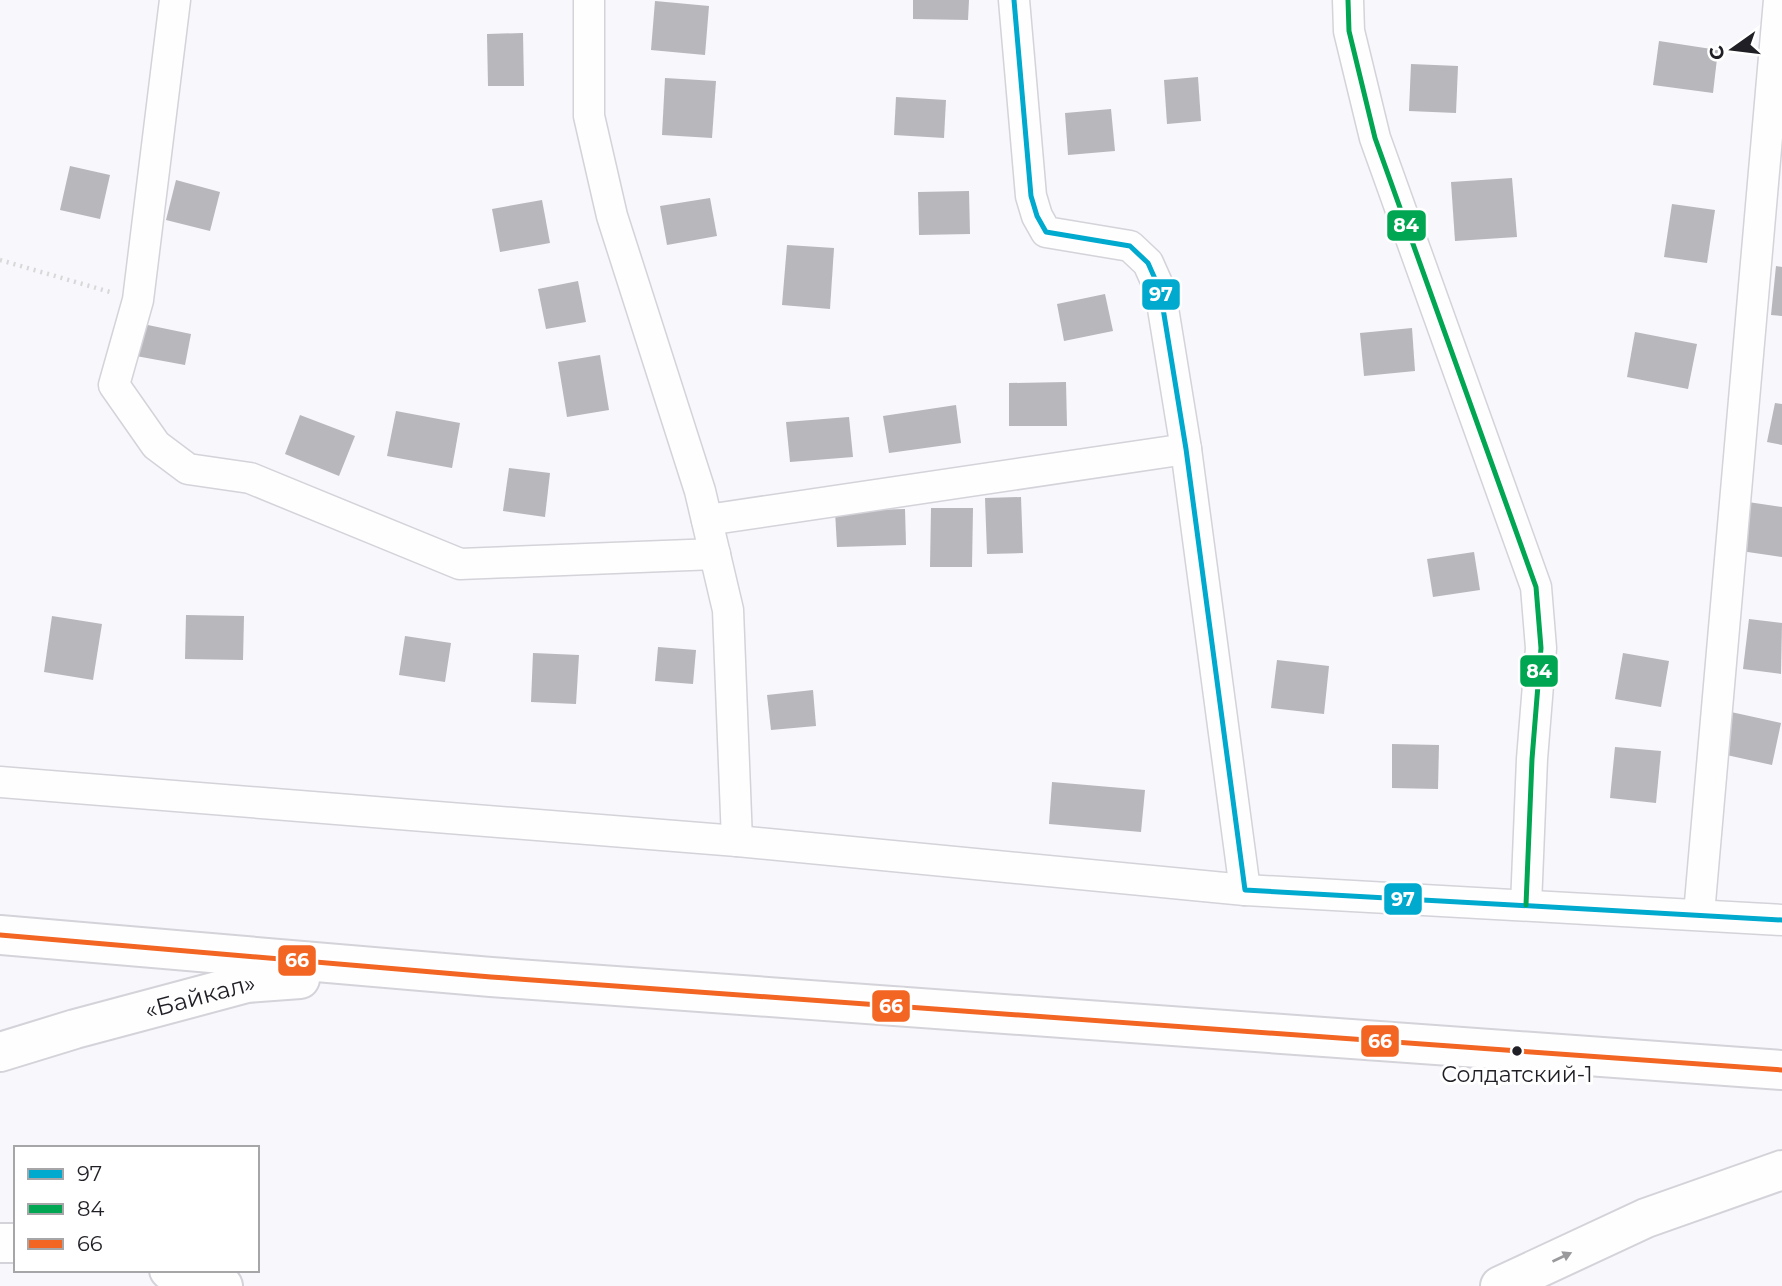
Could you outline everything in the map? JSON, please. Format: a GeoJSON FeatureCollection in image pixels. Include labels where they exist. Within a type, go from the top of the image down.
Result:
{"type":"FeatureCollection","features":[{"type":"Feature","properties":{"kind":"main road"},"geometry":{"type":"LineString","coordinates":[[0,935],[491,977],[1782,1070]]}},
{"type":"Feature","properties":{"kind":"main road","name":"«Байкал»"},"geometry":{"type":"LineString","coordinates":[[0,1052],[75,1028],[247,983],[288,979],[491,977]]}},
{"type":"Feature","properties":{"kind":"main road"},"geometry":{"type":"LineString","coordinates":[[1500,1286],[1646,1218],[1782,1170]]}},
{"type":"Feature","properties":{"kind":"main road"},"geometry":{"type":"LineString","coordinates":[[176,1272],[223,1286]]}},
{"type":"Feature","properties":{"kind":"street"},"geometry":{"type":"LineString","coordinates":[[175,0],[138,300],[114,385],[156,445],[188,469],[250,478],[460,564],[715,554]]}},
{"type":"Feature","properties":{"kind":"street"},"geometry":{"type":"LineString","coordinates":[[589,0],[589,116],[612,216],[700,491],[728,610],[737,841]]}},
{"type":"Feature","properties":{"kind":"street"},"geometry":{"type":"LineString","coordinates":[[1014,0],[1031,196],[1037,216],[1046,232],[1130,246],[1148,263],[1160,290],[1186,449],[1245,890]]}},
{"type":"Feature","properties":{"kind":"street"},"geometry":{"type":"LineString","coordinates":[[1348,0],[1349,31],[1375,138],[1536,587],[1541,648],[1532,759],[1526,905]]}},
{"type":"Feature","properties":{"kind":"street"},"geometry":{"type":"LineString","coordinates":[[1699,914],[1779,0]]}},
{"type":"Feature","properties":{"kind":"street"},"geometry":{"type":"LineString","coordinates":[[707,520],[1186,449]]}},
{"type":"Feature","properties":{"kind":"street"},"geometry":{"type":"LineString","coordinates":[[0,782],[737,841],[1245,890],[1782,920]]}},
{"type":"Feature","properties":{"kind":"path"},"geometry":{"type":"LineString","coordinates":[[0,260],[138,300]]}},
{"type":"Feature","properties":{"kind":"building"},"geometry":{"type":"Polygon","coordinates":[[[913,0],[969,0],[968,20],[913,19],[913,0]]]}},
{"type":"Feature","properties":{"kind":"building"},"geometry":{"type":"Polygon","coordinates":[[[655,1],[709,6],[705,55],[651,50],[655,1]]]}},
{"type":"Feature","properties":{"kind":"building"},"geometry":{"type":"Polygon","coordinates":[[[523,33],[524,86],[488,86],[487,34],[523,33]]]}},
{"type":"Feature","properties":{"kind":"building"},"geometry":{"type":"Polygon","coordinates":[[[1659,41],[1718,50],[1713,93],[1653,85],[1659,41]]]}},
{"type":"Feature","properties":{"kind":"building"},"geometry":{"type":"Polygon","coordinates":[[[1411,64],[1458,66],[1456,113],[1409,111],[1411,64]]]}},
{"type":"Feature","properties":{"kind":"building"},"geometry":{"type":"Polygon","coordinates":[[[1198,77],[1201,121],[1167,124],[1164,80],[1198,77]]]}},
{"type":"Feature","properties":{"kind":"building"},"geometry":{"type":"Polygon","coordinates":[[[665,78],[716,81],[712,138],[662,135],[665,78]]]}},
{"type":"Feature","properties":{"kind":"building"},"geometry":{"type":"Polygon","coordinates":[[[896,97],[946,100],[944,138],[894,135],[896,97]]]}},
{"type":"Feature","properties":{"kind":"building"},"geometry":{"type":"Polygon","coordinates":[[[1111,109],[1115,151],[1068,155],[1065,113],[1111,109]]]}},
{"type":"Feature","properties":{"kind":"building"},"geometry":{"type":"Polygon","coordinates":[[[70,166],[110,175],[100,219],[60,210],[70,166]]]}},
{"type":"Feature","properties":{"kind":"building"},"geometry":{"type":"Polygon","coordinates":[[[1512,178],[1517,237],[1455,241],[1451,182],[1512,178]]]}},
{"type":"Feature","properties":{"kind":"building"},"geometry":{"type":"Polygon","coordinates":[[[176,180],[220,192],[210,231],[166,220],[176,180]]]}},
{"type":"Feature","properties":{"kind":"building"},"geometry":{"type":"Polygon","coordinates":[[[969,191],[970,234],[919,235],[918,192],[969,191]]]}},
{"type":"Feature","properties":{"kind":"building"},"geometry":{"type":"Polygon","coordinates":[[[710,198],[717,236],[667,245],[660,206],[710,198]]]}},
{"type":"Feature","properties":{"kind":"building"},"geometry":{"type":"Polygon","coordinates":[[[542,200],[550,243],[500,252],[492,209],[542,200]]]}},
{"type":"Feature","properties":{"kind":"building"},"geometry":{"type":"Polygon","coordinates":[[[1672,204],[1715,210],[1707,263],[1664,257],[1672,204]]]}},
{"type":"Feature","properties":{"kind":"building"},"geometry":{"type":"Polygon","coordinates":[[[787,245],[834,248],[830,309],[782,305],[787,245]]]}},
{"type":"Feature","properties":{"kind":"building"},"geometry":{"type":"Polygon","coordinates":[[[1776,266],[1782,267],[1782,316],[1771,315],[1776,266]]]}},
{"type":"Feature","properties":{"kind":"building"},"geometry":{"type":"Polygon","coordinates":[[[578,281],[586,322],[546,329],[538,289],[578,281]]]}},
{"type":"Feature","properties":{"kind":"building"},"geometry":{"type":"Polygon","coordinates":[[[1105,294],[1113,331],[1064,341],[1057,304],[1105,294]]]}},
{"type":"Feature","properties":{"kind":"building"},"geometry":{"type":"Polygon","coordinates":[[[143,324],[191,334],[185,365],[136,356],[143,324]]]}},
{"type":"Feature","properties":{"kind":"building"},"geometry":{"type":"Polygon","coordinates":[[[1412,328],[1415,371],[1364,376],[1360,333],[1412,328]]]}},
{"type":"Feature","properties":{"kind":"building"},"geometry":{"type":"Polygon","coordinates":[[[1635,332],[1697,344],[1688,389],[1627,377],[1635,332]]]}},
{"type":"Feature","properties":{"kind":"building"},"geometry":{"type":"Polygon","coordinates":[[[600,355],[609,410],[567,417],[558,362],[600,355]]]}},
{"type":"Feature","properties":{"kind":"building"},"geometry":{"type":"Polygon","coordinates":[[[1066,382],[1067,426],[1009,426],[1009,383],[1066,382]]]}},
{"type":"Feature","properties":{"kind":"building"},"geometry":{"type":"Polygon","coordinates":[[[1775,403],[1782,404],[1782,445],[1767,442],[1775,403]]]}},
{"type":"Feature","properties":{"kind":"building"},"geometry":{"type":"Polygon","coordinates":[[[956,405],[961,443],[889,453],[883,416],[956,405]]]}},
{"type":"Feature","properties":{"kind":"building"},"geometry":{"type":"Polygon","coordinates":[[[396,411],[460,423],[452,468],[387,456],[396,411]]]}},
{"type":"Feature","properties":{"kind":"building"},"geometry":{"type":"Polygon","coordinates":[[[300,415],[355,436],[339,476],[285,454],[300,415]]]}},
{"type":"Feature","properties":{"kind":"building"},"geometry":{"type":"Polygon","coordinates":[[[849,417],[853,457],[790,462],[786,422],[849,417]]]}},
{"type":"Feature","properties":{"kind":"building"},"geometry":{"type":"Polygon","coordinates":[[[509,468],[550,473],[545,517],[503,511],[509,468]]]}},
{"type":"Feature","properties":{"kind":"building"},"geometry":{"type":"Polygon","coordinates":[[[1021,497],[1023,553],[987,554],[985,498],[1021,497]]]}},
{"type":"Feature","properties":{"kind":"building"},"geometry":{"type":"Polygon","coordinates":[[[1748,502],[1782,507],[1782,557],[1741,551],[1748,502]]]}},
{"type":"Feature","properties":{"kind":"building"},"geometry":{"type":"Polygon","coordinates":[[[931,508],[973,508],[972,567],[930,567],[931,508]]]}},
{"type":"Feature","properties":{"kind":"building"},"geometry":{"type":"Polygon","coordinates":[[[905,509],[906,545],[837,547],[835,511],[905,509]]]}},
{"type":"Feature","properties":{"kind":"building"},"geometry":{"type":"Polygon","coordinates":[[[1474,552],[1480,590],[1433,597],[1427,559],[1474,552]]]}},
{"type":"Feature","properties":{"kind":"building"},"geometry":{"type":"Polygon","coordinates":[[[186,615],[244,616],[243,660],[185,659],[186,615]]]}},
{"type":"Feature","properties":{"kind":"building"},"geometry":{"type":"Polygon","coordinates":[[[52,616],[102,624],[93,680],[44,672],[52,616]]]}},
{"type":"Feature","properties":{"kind":"building"},"geometry":{"type":"Polygon","coordinates":[[[1749,619],[1782,623],[1781,674],[1743,669],[1749,619]]]}},
{"type":"Feature","properties":{"kind":"building"},"geometry":{"type":"Polygon","coordinates":[[[405,636],[451,643],[445,682],[399,675],[405,636]]]}},
{"type":"Feature","properties":{"kind":"building"},"geometry":{"type":"Polygon","coordinates":[[[658,647],[696,650],[693,684],[655,681],[658,647]]]}},
{"type":"Feature","properties":{"kind":"building"},"geometry":{"type":"Polygon","coordinates":[[[533,653],[579,655],[576,704],[531,702],[533,653]]]}},
{"type":"Feature","properties":{"kind":"building"},"geometry":{"type":"Polygon","coordinates":[[[1623,653],[1669,661],[1661,707],[1615,699],[1623,653]]]}},
{"type":"Feature","properties":{"kind":"building"},"geometry":{"type":"Polygon","coordinates":[[[1277,660],[1329,666],[1324,714],[1271,708],[1277,660]]]}},
{"type":"Feature","properties":{"kind":"building"},"geometry":{"type":"Polygon","coordinates":[[[813,690],[816,726],[771,730],[767,695],[813,690]]]}},
{"type":"Feature","properties":{"kind":"building"},"geometry":{"type":"Polygon","coordinates":[[[1731,712],[1781,723],[1772,765],[1722,754],[1731,712]]]}},
{"type":"Feature","properties":{"kind":"building"},"geometry":{"type":"Polygon","coordinates":[[[1392,744],[1439,745],[1438,789],[1392,788],[1392,744]]]}},
{"type":"Feature","properties":{"kind":"building"},"geometry":{"type":"Polygon","coordinates":[[[1615,747],[1661,751],[1656,803],[1610,798],[1615,747]]]}},
{"type":"Feature","properties":{"kind":"building"},"geometry":{"type":"Polygon","coordinates":[[[1052,782],[1145,790],[1141,832],[1049,824],[1052,782]]]}},
{"type":"Feature","properties":{"kind":"transit line","name":"97"},"geometry":{"type":"LineString","coordinates":[[1014,0],[1031,196],[1037,216],[1046,232],[1130,246],[1148,263],[1160,290],[1186,449],[1245,890],[1782,920]]}},
{"type":"Feature","properties":{"kind":"transit line","name":"84"},"geometry":{"type":"LineString","coordinates":[[1348,0],[1349,31],[1375,138],[1536,587],[1541,648],[1532,759],[1526,905]]}},
{"type":"Feature","properties":{"kind":"transit line","name":"66"},"geometry":{"type":"LineString","coordinates":[[0,935],[491,977],[1782,1070]]}},
{"type":"Feature","properties":{"kind":"place","name":"Солдатский-1"},"geometry":{"type":"Point","coordinates":[1517,1051]}}]}
